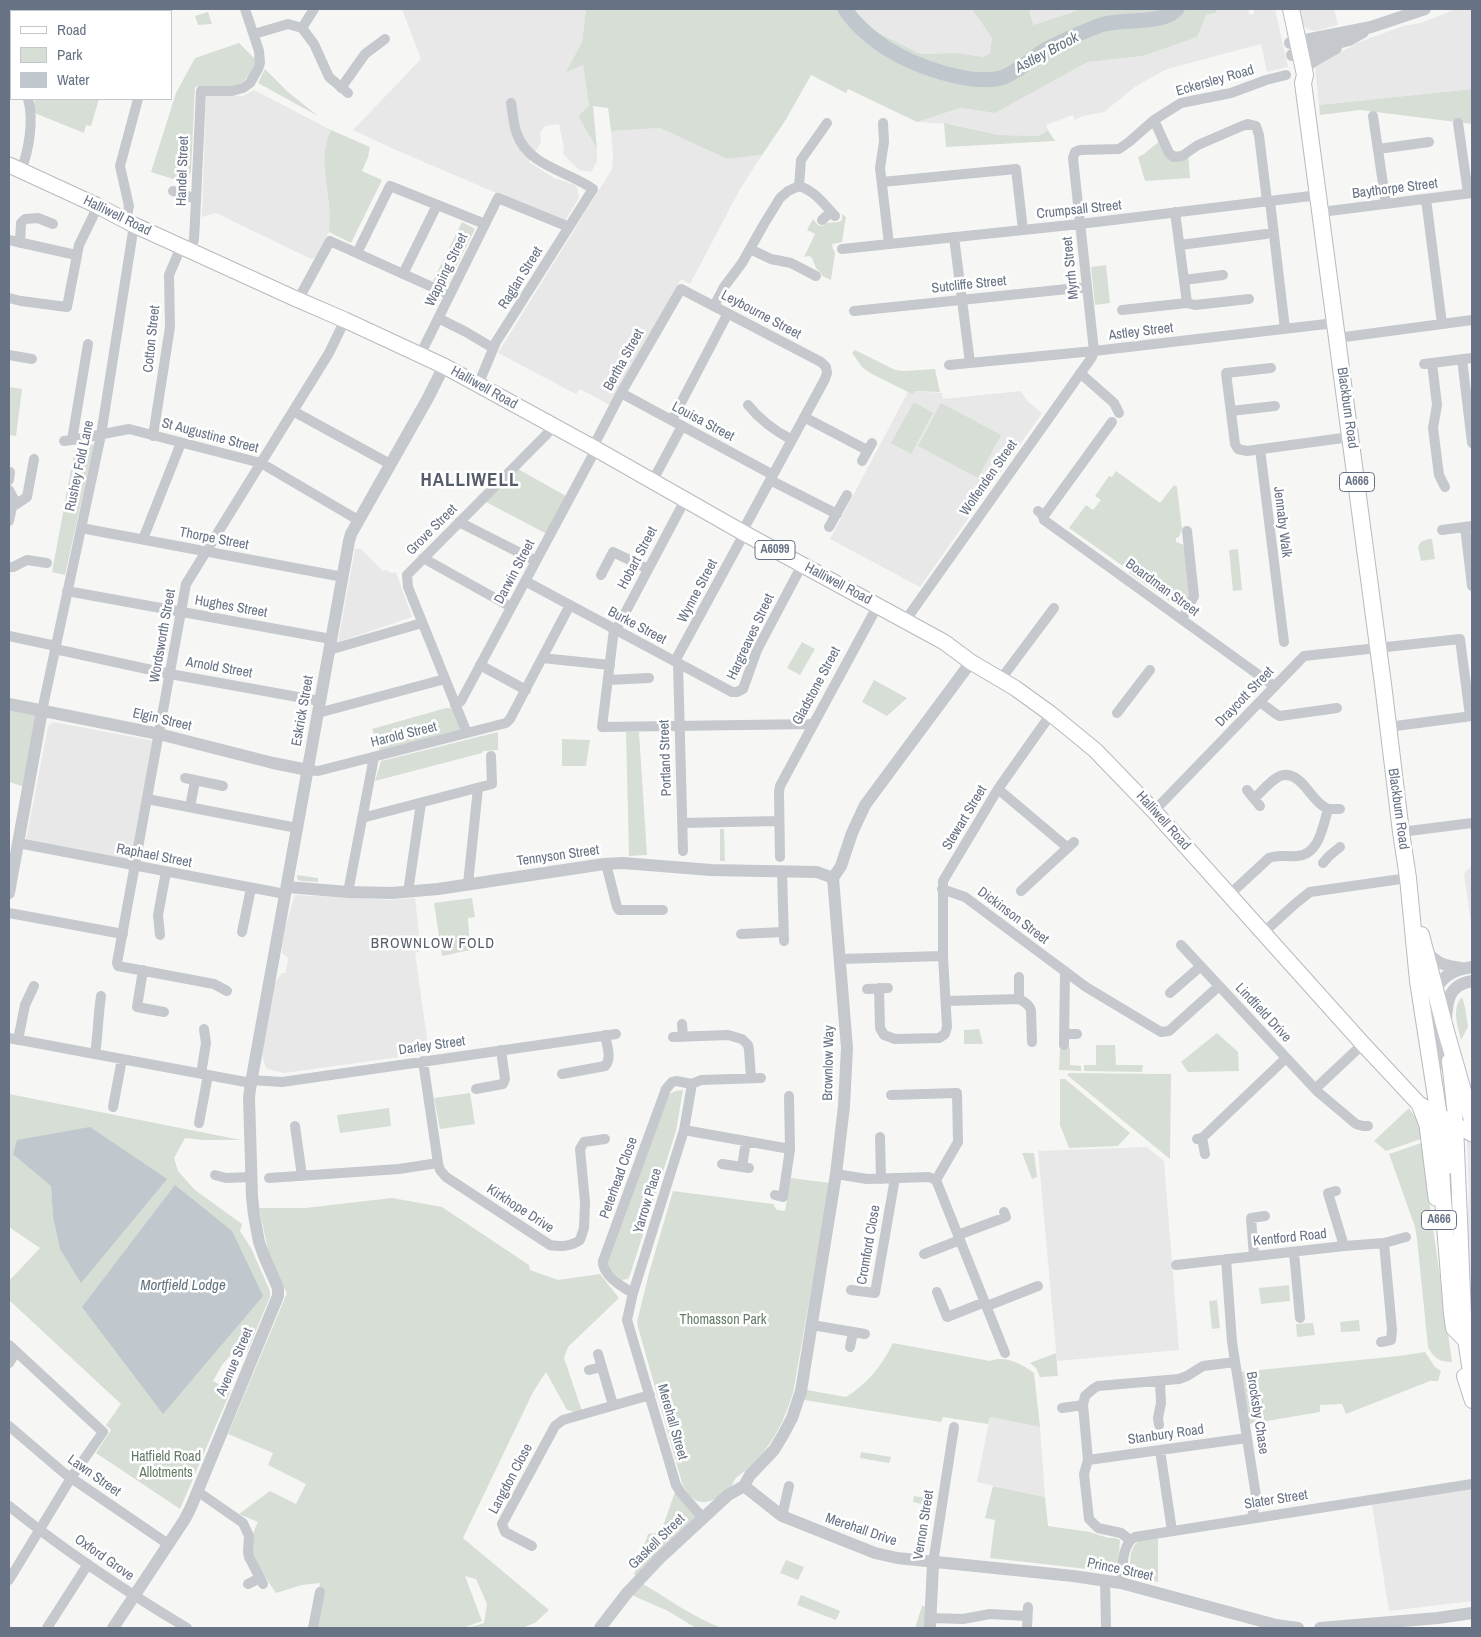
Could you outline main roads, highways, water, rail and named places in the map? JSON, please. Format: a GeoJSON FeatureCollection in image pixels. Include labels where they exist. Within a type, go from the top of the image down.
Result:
{"type":"FeatureCollection","features":[{"type":"Feature","properties":{"kind":"highway","name":"Blackburn Road"},"geometry":{"type":"LineString","coordinates":[[1282,9],[1298,57]]}},
{"type":"Feature","properties":{"kind":"highway","name":"Blackburn Road"},"geometry":{"type":"LineString","coordinates":[[1291,9],[1319,195],[1408,880],[1418,981],[1439,1111],[1440,1164],[1447,1245],[1461,1332]]}},
{"type":"Feature","properties":{"kind":"highway","name":"Blackburn Road"},"geometry":{"type":"LineString","coordinates":[[1408,880],[1445,1028]]}},
{"type":"Feature","properties":{"kind":"highway","name":"A666"},"geometry":{"type":"LineString","coordinates":[[1445,1028],[1472,1119]]}},
{"type":"Feature","properties":{"kind":"main road","name":"Halliwell Road"},"geometry":{"type":"LineString","coordinates":[[15,167],[186,249],[444,366],[553,425],[743,533],[944,642],[971,662],[1001,679],[1051,714],[1095,750],[1154,811],[1419,1104],[1439,1111],[1456,1125],[1472,1134]]}},
{"type":"Feature","properties":{"kind":"main road","name":"Blackburn Road"},"geometry":{"type":"LineString","coordinates":[[1445,1028],[1456,1125],[1461,1332]]}},
{"type":"Feature","properties":{"kind":"main road","name":"A666"},"geometry":{"type":"LineString","coordinates":[[1419,1104],[1426,1120],[1461,1332]]}},
{"type":"Feature","properties":{"kind":"main road","name":"A666"},"geometry":{"type":"LineString","coordinates":[[1447,1245],[1450,1194],[1449,1139],[1450,1131],[1456,1125]]}},
{"type":"Feature","properties":{"kind":"main road"},"geometry":{"type":"LineString","coordinates":[[1461,1332],[1472,1378]]}},
{"type":"Feature","properties":{"kind":"main road"},"geometry":{"type":"LineString","coordinates":[[1461,1332],[1465,1376],[1472,1401]]}},
{"type":"Feature","properties":{"kind":"water"},"geometry":{"type":"Polygon","coordinates":[[[90,1127],[167,1179],[81,1283],[60,1249],[53,1218],[51,1186],[13,1154],[17,1140],[90,1127]]]}},
{"type":"Feature","properties":{"kind":"water","name":"Mortfield Lodge"},"geometry":{"type":"Polygon","coordinates":[[[175,1185],[232,1231],[263,1296],[163,1414],[82,1307],[175,1185]]]}},
{"type":"Feature","properties":{"kind":"waterway","name":"Astley Brook"},"geometry":{"type":"LineString","coordinates":[[845,9],[853,20],[880,44],[910,61],[957,77],[988,80],[1008,75],[1049,48],[1095,27],[1110,23],[1162,17],[1171,14],[1177,9]]}},
{"type":"Feature","properties":{"kind":"district","name":"HALLIWELL"},"geometry":{"type":"Point","coordinates":[470,481]}},
{"type":"Feature","properties":{"kind":"district","name":"BROWNLOW FOLD"},"geometry":{"type":"Point","coordinates":[433,944]}},
{"type":"Feature","properties":{"kind":"park label","name":"Thomasson Park"},"geometry":{"type":"Point","coordinates":[723,1320]}},
{"type":"Feature","properties":{"kind":"park label","name":"Hatfield Road Allotments"},"geometry":{"type":"Point","coordinates":[166,1465]}}]}
